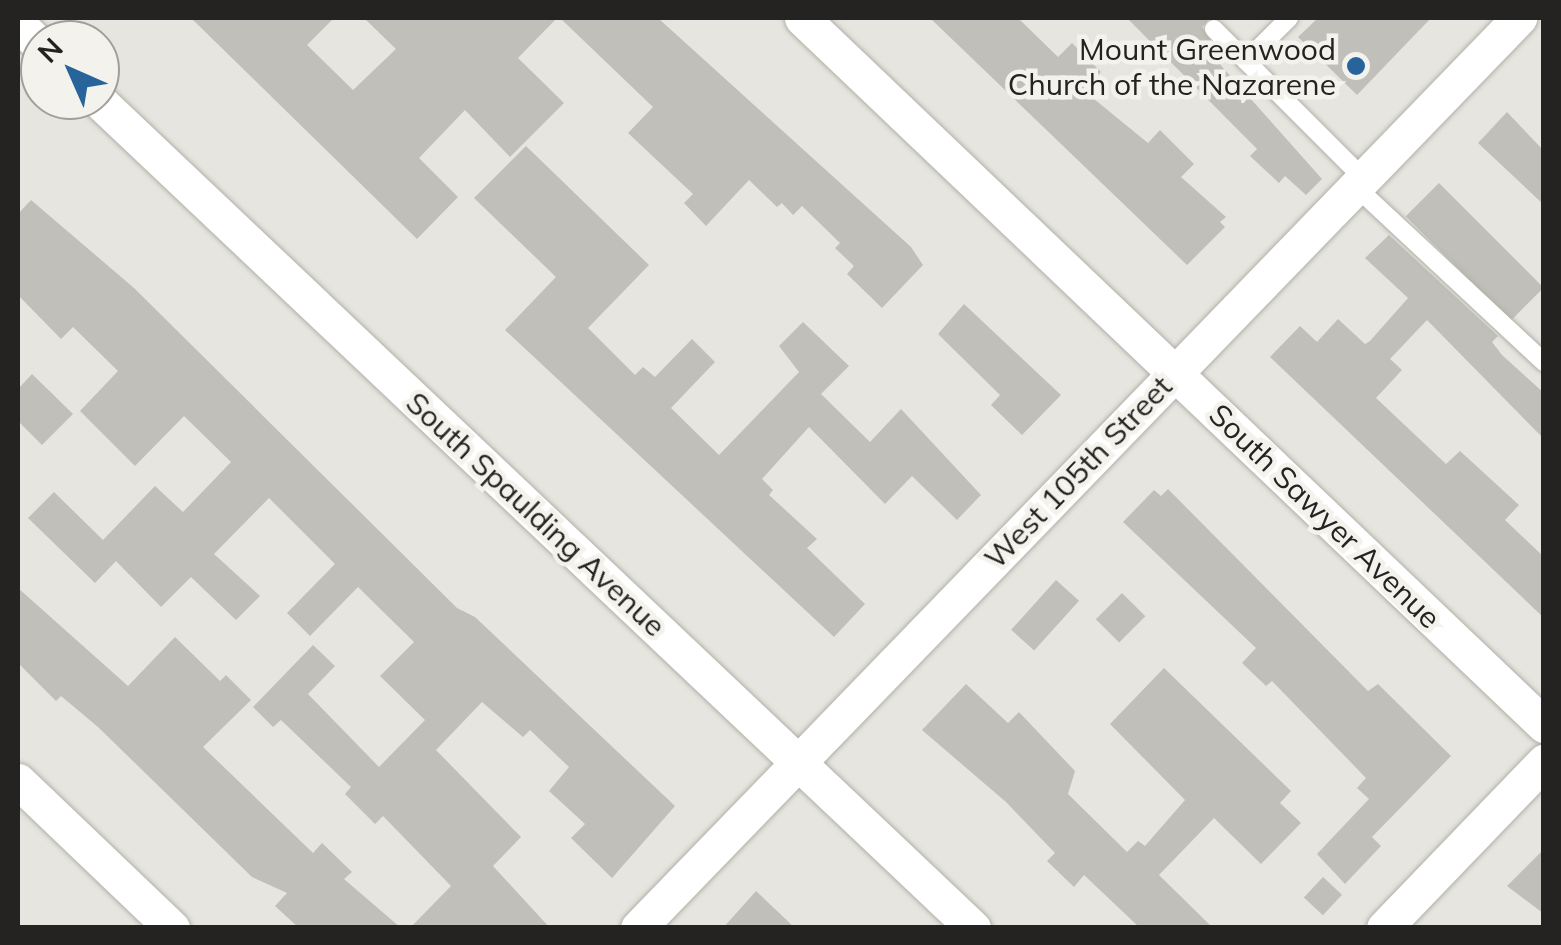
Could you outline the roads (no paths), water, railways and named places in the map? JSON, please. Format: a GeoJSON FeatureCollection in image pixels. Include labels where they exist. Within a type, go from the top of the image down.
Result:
{"type":"FeatureCollection","features":[{"type":"Feature","properties":{"kind":"street","name":"South Sawyer Avenue"},"geometry":{"type":"LineString","coordinates":[[802,18],[1544,725]]}},
{"type":"Feature","properties":{"kind":"street","name":"West 105th Street"},"geometry":{"type":"LineString","coordinates":[[638,928],[1519,18]]}},
{"type":"Feature","properties":{"kind":"street","name":"South Spaulding Avenue"},"geometry":{"type":"LineString","coordinates":[[119,120],[974,928]]}},
{"type":"Feature","properties":{"kind":"street"},"geometry":{"type":"LineString","coordinates":[[1384,928],[1544,762]]}},
{"type":"Feature","properties":{"kind":"street"},"geometry":{"type":"LineString","coordinates":[[18,781],[172,928]]}},
{"type":"Feature","properties":{"kind":"lane"},"geometry":{"type":"LineString","coordinates":[[1246,61],[1288,18]]}},
{"type":"Feature","properties":{"kind":"lane"},"geometry":{"type":"LineString","coordinates":[[1214,29],[1359,182],[1544,362]]}},
{"type":"Feature","properties":{"kind":"place","name":"Mount Greenwood Church of the Nazarene"},"geometry":{"type":"Point","coordinates":[1356,66]}}]}
